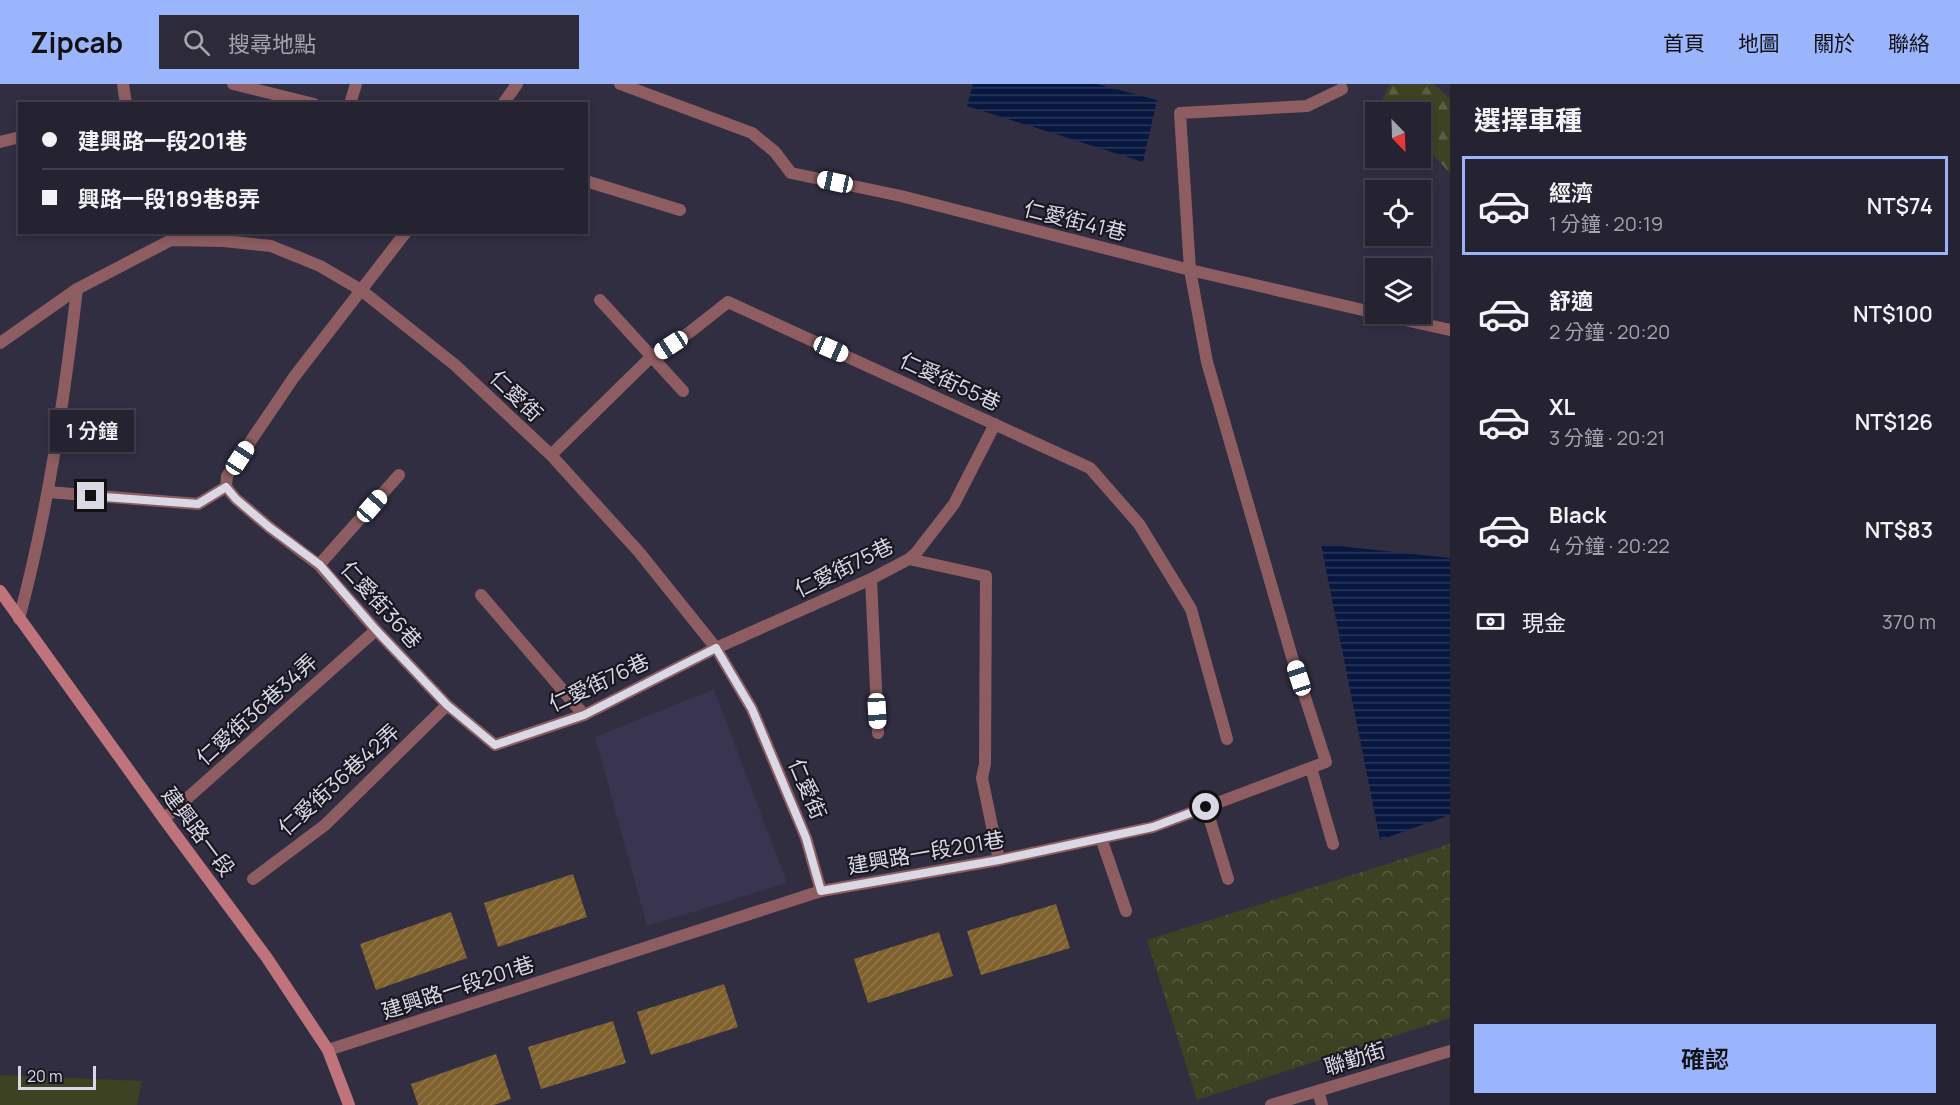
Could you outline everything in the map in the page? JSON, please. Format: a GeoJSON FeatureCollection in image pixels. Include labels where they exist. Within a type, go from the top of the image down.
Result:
{"type":"FeatureCollection","features":[{"type":"Feature","properties":{"kind":"street"},"geometry":{"type":"LineString","coordinates":[[233,84],[307,102]]}},
{"type":"Feature","properties":{"kind":"street"},"geometry":{"type":"LineString","coordinates":[[351,102],[356,84]]}},
{"type":"Feature","properties":{"kind":"street"},"geometry":{"type":"LineString","coordinates":[[504,102],[517,84]]}},
{"type":"Feature","properties":{"kind":"street","name":"仁愛街41巷"},"geometry":{"type":"LineString","coordinates":[[620,84],[752,132],[774,152],[791,173],[901,196],[1190,270],[1365,310]]}},
{"type":"Feature","properties":{"kind":"street"},"geometry":{"type":"LineString","coordinates":[[126,102],[127,85]]}},
{"type":"Feature","properties":{"kind":"street"},"geometry":{"type":"LineString","coordinates":[[1190,270],[1180,113],[1307,106],[1342,89]]}},
{"type":"Feature","properties":{"kind":"street"},"geometry":{"type":"LineString","coordinates":[[0,142],[18,138]]}},
{"type":"Feature","properties":{"kind":"street"},"geometry":{"type":"LineString","coordinates":[[588,183],[680,210]]}},
{"type":"Feature","properties":{"kind":"street"},"geometry":{"type":"LineString","coordinates":[[48,492],[198,504],[226,487],[227,476],[294,377],[404,234]]}},
{"type":"Feature","properties":{"kind":"street","name":"仁愛街"},"geometry":{"type":"LineString","coordinates":[[0,343],[77,290],[170,236],[271,246],[320,266],[361,290],[455,365],[550,455],[639,552],[716,648],[752,709],[806,838],[821,891]]}},
{"type":"Feature","properties":{"kind":"street","name":"建興路一段201巷"},"geometry":{"type":"LineString","coordinates":[[328,1050],[821,891],[999,860],[1153,827],[1326,762],[1288,646],[1207,362],[1190,270]]}},
{"type":"Feature","properties":{"kind":"street"},"geometry":{"type":"LineString","coordinates":[[19,619],[36,557],[48,492],[67,375],[77,290]]}},
{"type":"Feature","properties":{"kind":"street"},"geometry":{"type":"LineString","coordinates":[[600,300],[683,391]]}},
{"type":"Feature","properties":{"kind":"street","name":"仁愛街55巷"},"geometry":{"type":"LineString","coordinates":[[550,455],[651,357],[690,332],[728,302],[1090,468],[1139,524],[1191,609],[1227,739]]}},
{"type":"Feature","properties":{"kind":"street","name":"仁愛街41巷"},"geometry":{"type":"LineString","coordinates":[[1424,324],[1450,330]]}},
{"type":"Feature","properties":{"kind":"street","name":"仁愛街75巷"},"geometry":{"type":"LineString","coordinates":[[716,648],[871,579],[909,559],[954,504],[995,424]]}},
{"type":"Feature","properties":{"kind":"street"},"geometry":{"type":"LineString","coordinates":[[320,565],[399,476]]}},
{"type":"Feature","properties":{"kind":"street","name":"仁愛街36巷"},"geometry":{"type":"LineString","coordinates":[[226,487],[236,499],[269,527],[320,565],[376,630],[447,705],[495,745]]}},
{"type":"Feature","properties":{"kind":"street"},"geometry":{"type":"LineString","coordinates":[[909,559],[986,576],[985,764],[982,778],[999,860]]}},
{"type":"Feature","properties":{"kind":"street"},"geometry":{"type":"LineString","coordinates":[[871,579],[878,733]]}},
{"type":"Feature","properties":{"kind":"street","name":"建興路一段"},"geometry":{"type":"LineString","coordinates":[[0,591],[267,958],[328,1050],[349,1105]]}},
{"type":"Feature","properties":{"kind":"street"},"geometry":{"type":"LineString","coordinates":[[481,595],[584,715]]}},
{"type":"Feature","properties":{"kind":"street","name":"仁愛街36巷34弄"},"geometry":{"type":"LineString","coordinates":[[164,819],[376,630]]}},
{"type":"Feature","properties":{"kind":"street","name":"仁愛街76巷"},"geometry":{"type":"LineString","coordinates":[[495,745],[584,715],[716,648]]}},
{"type":"Feature","properties":{"kind":"street","name":"仁愛街36巷42弄"},"geometry":{"type":"LineString","coordinates":[[253,879],[325,825],[447,705]]}},
{"type":"Feature","properties":{"kind":"street"},"geometry":{"type":"LineString","coordinates":[[1311,768],[1333,844]]}},
{"type":"Feature","properties":{"kind":"street"},"geometry":{"type":"LineString","coordinates":[[1206,807],[1228,879]]}},
{"type":"Feature","properties":{"kind":"street"},"geometry":{"type":"LineString","coordinates":[[1101,838],[1126,911]]}},
{"type":"Feature","properties":{"kind":"street","name":"聯勤街"},"geometry":{"type":"LineString","coordinates":[[1271,1105],[1450,1051]]}},
{"type":"Feature","properties":{"kind":"street"},"geometry":{"type":"LineString","coordinates":[[1318,1091],[1322,1105]]}},
{"type":"Feature","properties":{"kind":"shaded area"},"geometry":{"type":"Polygon","coordinates":[[[714,689],[787,883],[647,926],[595,737],[714,689]]]}},
{"type":"Feature","properties":{"kind":"green space"},"geometry":{"type":"Polygon","coordinates":[[[1390,84],[1434,84],[1450,99],[1450,173],[1431,153],[1431,102],[1384,102],[1382,100],[1390,84]]]}},
{"type":"Feature","properties":{"kind":"green space"},"geometry":{"type":"Polygon","coordinates":[[[1450,844],[1450,1018],[1197,1100],[1147,940],[1450,844]]]}},
{"type":"Feature","properties":{"kind":"green space"},"geometry":{"type":"Polygon","coordinates":[[[0,1075],[142,1081],[137,1105],[0,1105],[0,1075]]]}},
{"type":"Feature","properties":{"kind":"water"},"geometry":{"type":"Polygon","coordinates":[[[973,84],[1097,84],[1157,100],[1143,162],[967,106],[973,84]]]}},
{"type":"Feature","properties":{"kind":"water"},"geometry":{"type":"Polygon","coordinates":[[[1321,544],[1450,558],[1450,815],[1380,840],[1321,544]]]}},
{"type":"Feature","properties":{"kind":"building"},"geometry":{"type":"Polygon","coordinates":[[[573,874],[587,917],[498,947],[484,903],[573,874]]]}},
{"type":"Feature","properties":{"kind":"building"},"geometry":{"type":"Polygon","coordinates":[[[1056,904],[1070,948],[981,975],[967,931],[1056,904]]]}},
{"type":"Feature","properties":{"kind":"building"},"geometry":{"type":"Polygon","coordinates":[[[451,912],[467,958],[376,990],[360,944],[451,912]]]}},
{"type":"Feature","properties":{"kind":"building"},"geometry":{"type":"Polygon","coordinates":[[[939,932],[953,976],[868,1003],[854,959],[939,932]]]}},
{"type":"Feature","properties":{"kind":"building"},"geometry":{"type":"Polygon","coordinates":[[[724,984],[738,1027],[651,1055],[637,1012],[724,984]]]}},
{"type":"Feature","properties":{"kind":"building"},"geometry":{"type":"Polygon","coordinates":[[[613,1021],[626,1063],[541,1089],[528,1047],[613,1021]]]}},
{"type":"Feature","properties":{"kind":"building"},"geometry":{"type":"Polygon","coordinates":[[[496,1054],[511,1099],[494,1105],[418,1105],[411,1084],[496,1054]]]}},
{"type":"Feature","properties":{"kind":"route"},"geometry":{"type":"LineString","coordinates":[[91,496],[198,504],[226,487],[236,499],[269,527],[320,565],[376,630],[447,705],[495,745],[584,715],[716,648],[752,709],[806,838],[821,891],[999,860],[1153,827],[1206,807]]}}]}
